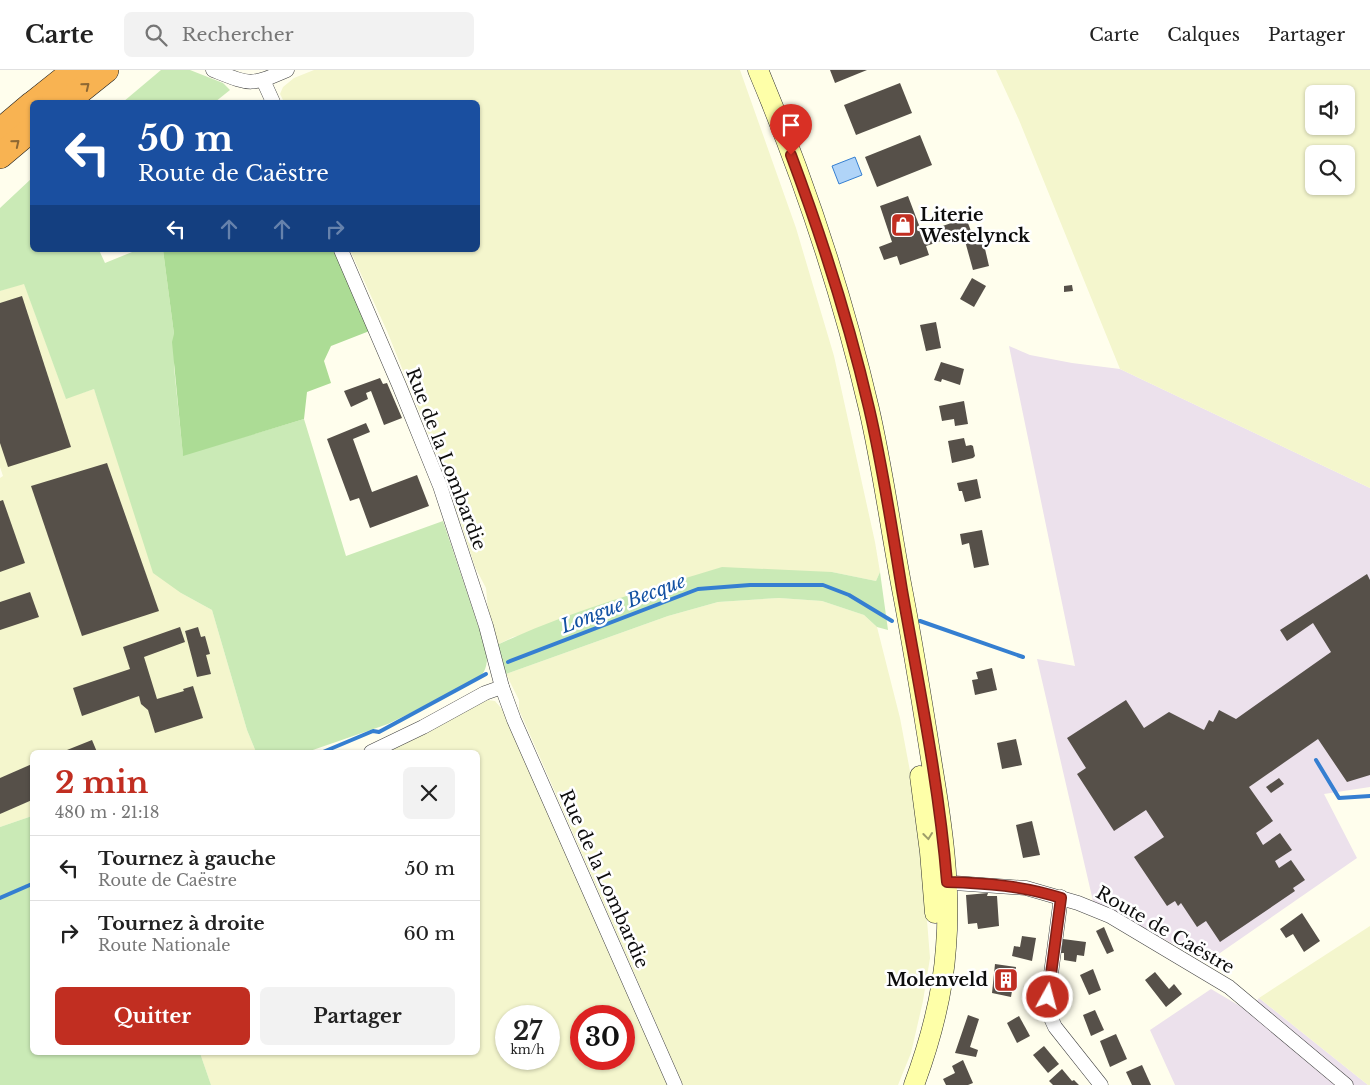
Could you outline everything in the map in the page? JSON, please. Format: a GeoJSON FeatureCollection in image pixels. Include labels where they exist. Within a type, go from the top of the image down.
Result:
{"type":"FeatureCollection","features":[{"type":"Feature","properties":{"kind":"highway"},"geometry":{"type":"LineString","coordinates":[[38,100],[75,70]]}},
{"type":"Feature","properties":{"kind":"highway"},"geometry":{"type":"LineString","coordinates":[[68,100],[106,70]]}},
{"type":"Feature","properties":{"kind":"highway"},"geometry":{"type":"LineString","coordinates":[[0,131],[30,106]]}},
{"type":"Feature","properties":{"kind":"highway"},"geometry":{"type":"LineString","coordinates":[[0,156],[30,132]]}},
{"type":"Feature","properties":{"kind":"street"},"geometry":{"type":"LineString","coordinates":[[213,70],[240,81],[252,83],[287,70]]}},
{"type":"Feature","properties":{"kind":"street"},"geometry":{"type":"LineString","coordinates":[[758,70],[807,199],[848,327],[869,408],[882,471],[902,590],[912,716],[926,821],[940,882],[932,1022],[914,1085]]}},
{"type":"Feature","properties":{"kind":"street"},"geometry":{"type":"LineString","coordinates":[[262,80],[272,100]]}},
{"type":"Feature","properties":{"kind":"street","name":"Rue de la Lombardie"},"geometry":{"type":"LineString","coordinates":[[341,252],[396,377],[440,486],[486,626],[502,687],[523,742],[675,1085]]}},
{"type":"Feature","properties":{"kind":"street"},"geometry":{"type":"LineString","coordinates":[[375,750],[433,722],[485,693],[502,687]]}},
{"type":"Feature","properties":{"kind":"street","name":"Route de Caëstre"},"geometry":{"type":"LineString","coordinates":[[940,882],[1037,890],[1089,907],[1119,921],[1229,987],[1346,1085]]}},
{"type":"Feature","properties":{"kind":"street"},"geometry":{"type":"LineString","coordinates":[[1061,898],[1048,997],[1050,1016],[1055,1027],[1102,1085]]}},
{"type":"Feature","properties":{"kind":"shaded area"},"geometry":{"type":"Polygon","coordinates":[[[1009,346],[1030,355],[1120,369],[1370,488],[1370,787],[1324,794],[1357,858],[1207,962],[1093,901],[1037,659],[1075,666],[1009,346]]]}},
{"type":"Feature","properties":{"kind":"shaded area"},"geometry":{"type":"Polygon","coordinates":[[[1211,989],[1250,1012],[1259,998],[1368,1085],[1175,1085],[1150,1030],[1211,989]]]}},
{"type":"Feature","properties":{"kind":"green space"},"geometry":{"type":"Polygon","coordinates":[[[161,70],[190,70],[223,83],[230,90],[218,100],[125,100],[161,70]]]}},
{"type":"Feature","properties":{"kind":"green space"},"geometry":{"type":"Polygon","coordinates":[[[314,70],[740,70],[796,228],[834,356],[875,542],[880,572],[876,581],[832,572],[513,637],[497,645],[488,609],[486,588],[475,567],[447,480],[387,331],[351,252],[480,252],[480,100],[283,100],[280,94],[283,87],[294,78],[314,70]]]}},
{"type":"Feature","properties":{"kind":"green space"},"geometry":{"type":"Polygon","coordinates":[[[996,70],[1370,70],[1370,488],[1120,369],[1019,120],[996,70]]]}},
{"type":"Feature","properties":{"kind":"green space"},"geometry":{"type":"Polygon","coordinates":[[[30,180],[30,252],[100,252],[105,263],[132,252],[163,252],[174,334],[174,367],[183,455],[304,419],[346,556],[443,521],[486,649],[486,665],[479,679],[388,724],[313,750],[255,750],[247,730],[212,610],[181,593],[153,573],[94,389],[66,399],[24,284],[0,291],[0,208],[30,180]]]}},
{"type":"Feature","properties":{"kind":"green space"},"geometry":{"type":"Polygon","coordinates":[[[163,252],[337,252],[372,330],[331,346],[324,361],[331,383],[307,392],[304,419],[183,456],[172,342],[174,334],[163,252]]]}},
{"type":"Feature","properties":{"kind":"green space"},"geometry":{"type":"Polygon","coordinates":[[[24,283],[66,398],[94,389],[108,429],[181,593],[212,610],[247,730],[255,750],[30,750],[30,817],[0,827],[0,478],[3,476],[0,467],[0,291],[24,283]]]}},
{"type":"Feature","properties":{"kind":"green space"},"geometry":{"type":"Polygon","coordinates":[[[722,567],[832,572],[876,581],[880,572],[888,630],[877,627],[864,615],[822,601],[779,598],[718,602],[668,616],[506,674],[497,645],[580,611],[722,567]]]}},
{"type":"Feature","properties":{"kind":"green space"},"geometry":{"type":"Polygon","coordinates":[[[779,598],[822,601],[864,615],[877,627],[900,718],[919,819],[930,958],[923,1001],[911,1053],[898,1085],[683,1085],[519,710],[519,700],[506,674],[668,616],[718,602],[779,598]]]}},
{"type":"Feature","properties":{"kind":"green space"},"geometry":{"type":"Polygon","coordinates":[[[495,701],[507,715],[634,1005],[570,1005],[570,1070],[635,1070],[635,1007],[669,1085],[211,1085],[201,1055],[480,1055],[480,750],[389,750],[429,731],[480,702],[495,701]]]}},
{"type":"Feature","properties":{"kind":"green space"},"geometry":{"type":"Polygon","coordinates":[[[30,817],[30,1055],[201,1055],[211,1085],[0,1085],[0,827],[30,817]]]}},
{"type":"Feature","properties":{"kind":"green space"},"geometry":{"type":"Polygon","coordinates":[[[1370,926],[1370,1085],[1368,1085],[1259,998],[1370,926]]]}},
{"type":"Feature","properties":{"kind":"water"},"geometry":{"type":"Polygon","coordinates":[[[855,157],[862,175],[839,184],[832,166],[855,157]]]}},
{"type":"Feature","properties":{"kind":"building"},"geometry":{"type":"Polygon","coordinates":[[[830,70],[867,70],[835,83],[830,70]]]}},
{"type":"Feature","properties":{"kind":"building"},"geometry":{"type":"Polygon","coordinates":[[[900,83],[912,113],[856,135],[844,105],[900,83]]]}},
{"type":"Feature","properties":{"kind":"building"},"geometry":{"type":"Polygon","coordinates":[[[920,135],[932,165],[877,187],[865,157],[920,135]]]}},
{"type":"Feature","properties":{"kind":"building","name":"Literie Westelynck"},"geometry":{"type":"Polygon","coordinates":[[[908,196],[922,233],[966,218],[971,231],[926,246],[929,255],[900,265],[897,256],[884,260],[879,247],[892,242],[880,206],[908,196]]]}},
{"type":"Feature","properties":{"kind":"building"},"geometry":{"type":"Polygon","coordinates":[[[982,236],[989,266],[973,270],[965,241],[982,236]]]}},
{"type":"Feature","properties":{"kind":"building"},"geometry":{"type":"Polygon","coordinates":[[[972,278],[986,286],[974,307],[960,299],[972,278]]]}},
{"type":"Feature","properties":{"kind":"building"},"geometry":{"type":"Polygon","coordinates":[[[1072,285],[1073,291],[1064,292],[1064,286],[1072,285]]]}},
{"type":"Feature","properties":{"kind":"building"},"geometry":{"type":"Polygon","coordinates":[[[22,296],[71,447],[8,467],[0,443],[0,303],[22,296]]]}},
{"type":"Feature","properties":{"kind":"building"},"geometry":{"type":"Polygon","coordinates":[[[936,322],[941,348],[926,351],[920,325],[936,322]]]}},
{"type":"Feature","properties":{"kind":"building"},"geometry":{"type":"Polygon","coordinates":[[[941,362],[964,369],[960,385],[942,379],[941,382],[934,380],[941,362]]]}},
{"type":"Feature","properties":{"kind":"building"},"geometry":{"type":"Polygon","coordinates":[[[380,378],[383,384],[387,383],[402,418],[384,425],[371,391],[366,393],[368,399],[351,407],[344,391],[380,378]]]}},
{"type":"Feature","properties":{"kind":"building"},"geometry":{"type":"Polygon","coordinates":[[[964,401],[968,424],[955,426],[954,419],[942,421],[939,406],[964,401]]]}},
{"type":"Feature","properties":{"kind":"building"},"geometry":{"type":"Polygon","coordinates":[[[366,423],[370,432],[353,439],[372,492],[417,475],[429,506],[370,528],[359,498],[350,501],[327,439],[366,423]]]}},
{"type":"Feature","properties":{"kind":"building"},"geometry":{"type":"Polygon","coordinates":[[[964,438],[966,446],[973,446],[975,456],[952,463],[948,441],[964,438]]]}},
{"type":"Feature","properties":{"kind":"building"},"geometry":{"type":"Polygon","coordinates":[[[107,463],[159,611],[82,636],[31,486],[107,463]]]}},
{"type":"Feature","properties":{"kind":"building"},"geometry":{"type":"Polygon","coordinates":[[[977,479],[981,498],[965,502],[962,491],[959,491],[957,483],[977,479]]]}},
{"type":"Feature","properties":{"kind":"building"},"geometry":{"type":"Polygon","coordinates":[[[3,500],[25,563],[0,572],[0,501],[3,500]]]}},
{"type":"Feature","properties":{"kind":"building"},"geometry":{"type":"Polygon","coordinates":[[[982,530],[989,565],[974,568],[969,543],[962,545],[960,534],[982,530]]]}},
{"type":"Feature","properties":{"kind":"building"},"geometry":{"type":"Polygon","coordinates":[[[1367,574],[1370,580],[1370,775],[1347,782],[1318,739],[1249,787],[1273,821],[1256,833],[1263,845],[1280,833],[1292,850],[1275,861],[1279,868],[1291,860],[1305,880],[1293,888],[1295,891],[1220,942],[1206,921],[1197,927],[1181,903],[1178,906],[1175,901],[1167,906],[1134,857],[1164,837],[1146,810],[1114,831],[1077,774],[1086,768],[1067,738],[1126,700],[1144,728],[1169,712],[1204,730],[1209,720],[1213,722],[1219,710],[1236,719],[1331,652],[1313,623],[1287,641],[1280,630],[1367,574]]]}},
{"type":"Feature","properties":{"kind":"building"},"geometry":{"type":"Polygon","coordinates":[[[30,592],[39,617],[0,630],[0,602],[30,592]]]}},
{"type":"Feature","properties":{"kind":"building"},"geometry":{"type":"Polygon","coordinates":[[[180,627],[185,642],[144,657],[157,699],[184,691],[183,689],[193,686],[203,718],[155,733],[148,710],[141,704],[139,696],[82,716],[73,688],[130,669],[123,647],[180,627]]]}},
{"type":"Feature","properties":{"kind":"building"},"geometry":{"type":"Polygon","coordinates":[[[198,627],[201,637],[205,636],[210,654],[206,655],[211,674],[197,677],[185,631],[198,627]]]}},
{"type":"Feature","properties":{"kind":"building"},"geometry":{"type":"Polygon","coordinates":[[[992,668],[997,690],[975,695],[972,680],[978,679],[976,672],[992,668]]]}},
{"type":"Feature","properties":{"kind":"building"},"geometry":{"type":"Polygon","coordinates":[[[1016,739],[1022,765],[1002,769],[997,743],[1016,739]]]}},
{"type":"Feature","properties":{"kind":"building"},"geometry":{"type":"Polygon","coordinates":[[[92,740],[96,750],[67,750],[92,740]]]}},
{"type":"Feature","properties":{"kind":"building"},"geometry":{"type":"Polygon","coordinates":[[[30,765],[30,801],[0,814],[0,778],[30,765]]]}},
{"type":"Feature","properties":{"kind":"building"},"geometry":{"type":"Polygon","coordinates":[[[1279,778],[1284,784],[1271,793],[1266,787],[1279,778]]]}},
{"type":"Feature","properties":{"kind":"building"},"geometry":{"type":"Polygon","coordinates":[[[1032,821],[1040,855],[1023,858],[1016,825],[1032,821]]]}},
{"type":"Feature","properties":{"kind":"building"},"geometry":{"type":"Polygon","coordinates":[[[988,893],[987,896],[997,896],[999,926],[978,929],[977,923],[968,924],[966,895],[988,893]]]}},
{"type":"Feature","properties":{"kind":"building"},"geometry":{"type":"Polygon","coordinates":[[[1302,913],[1320,941],[1304,952],[1293,934],[1286,938],[1280,929],[1302,913]]]}},
{"type":"Feature","properties":{"kind":"building"},"geometry":{"type":"Polygon","coordinates":[[[1104,927],[1114,951],[1107,954],[1096,931],[1104,927]]]}},
{"type":"Feature","properties":{"kind":"building"},"geometry":{"type":"Polygon","coordinates":[[[1022,936],[1036,938],[1032,961],[1012,956],[1014,946],[1020,947],[1022,936]]]}},
{"type":"Feature","properties":{"kind":"building"},"geometry":{"type":"Polygon","coordinates":[[[1063,939],[1086,942],[1084,956],[1077,955],[1076,962],[1064,960],[1064,953],[1061,953],[1063,939]]]}},
{"type":"Feature","properties":{"kind":"building","name":"Molenveld"},"geometry":{"type":"Polygon","coordinates":[[[995,964],[1016,967],[1011,997],[992,993],[995,964]]]}},
{"type":"Feature","properties":{"kind":"building"},"geometry":{"type":"Polygon","coordinates":[[[1093,969],[1101,990],[1089,995],[1080,975],[1093,969]]]}},
{"type":"Feature","properties":{"kind":"building"},"geometry":{"type":"Polygon","coordinates":[[[1155,972],[1169,989],[1174,984],[1182,994],[1166,1007],[1145,980],[1155,972]]]}},
{"type":"Feature","properties":{"kind":"building"},"geometry":{"type":"Polygon","coordinates":[[[1095,1010],[1104,1030],[1091,1036],[1083,1015],[1095,1010]]]}},
{"type":"Feature","properties":{"kind":"building"},"geometry":{"type":"Polygon","coordinates":[[[968,1015],[979,1019],[970,1047],[978,1050],[976,1057],[955,1053],[968,1015]]]}},
{"type":"Feature","properties":{"kind":"building"},"geometry":{"type":"Polygon","coordinates":[[[1019,1016],[1030,1036],[1017,1043],[1007,1023],[1019,1016]]]}},
{"type":"Feature","properties":{"kind":"building"},"geometry":{"type":"Polygon","coordinates":[[[1116,1034],[1127,1059],[1110,1067],[1100,1041],[1116,1034]]]}},
{"type":"Feature","properties":{"kind":"building"},"geometry":{"type":"Polygon","coordinates":[[[1044,1046],[1059,1064],[1048,1073],[1033,1055],[1044,1046]]]}},
{"type":"Feature","properties":{"kind":"building"},"geometry":{"type":"Polygon","coordinates":[[[963,1060],[973,1083],[968,1085],[946,1085],[943,1079],[955,1073],[952,1066],[963,1060]]]}},
{"type":"Feature","properties":{"kind":"building"},"geometry":{"type":"Polygon","coordinates":[[[1142,1065],[1151,1085],[1132,1085],[1126,1072],[1142,1065]]]}},
{"type":"Feature","properties":{"kind":"building"},"geometry":{"type":"Polygon","coordinates":[[[1062,1069],[1072,1081],[1074,1080],[1079,1085],[1053,1085],[1049,1081],[1062,1069]]]}},
{"type":"Feature","properties":{"kind":"waterway","name":"Longue Becque"},"geometry":{"type":"LineString","coordinates":[[508,662],[698,589],[750,585],[823,585],[849,595],[892,621]]}},
{"type":"Feature","properties":{"kind":"waterway","name":"Longue Becque"},"geometry":{"type":"LineString","coordinates":[[920,621],[1023,657]]}},
{"type":"Feature","properties":{"kind":"waterway","name":"Longue Becque"},"geometry":{"type":"LineString","coordinates":[[328,750],[373,731],[379,732],[486,674]]}},
{"type":"Feature","properties":{"kind":"waterway","name":"Longue Becque"},"geometry":{"type":"LineString","coordinates":[[1316,760],[1339,798],[1370,796]]}},
{"type":"Feature","properties":{"kind":"waterway","name":"Longue Becque"},"geometry":{"type":"LineString","coordinates":[[0,898],[30,885]]}},
{"type":"Feature","properties":{"kind":"place","name":"Literie Westelynck"},"geometry":{"type":"Point","coordinates":[903,225]}},
{"type":"Feature","properties":{"kind":"place","name":"Molenveld"},"geometry":{"type":"Point","coordinates":[1006,980]}},
{"type":"Feature","properties":{"kind":"route"},"geometry":{"type":"LineString","coordinates":[[791,155],[838,292],[869,408],[918,673],[940,818],[947,882],[1016,887],[1037,890],[1061,898],[1048,997]]}}]}
